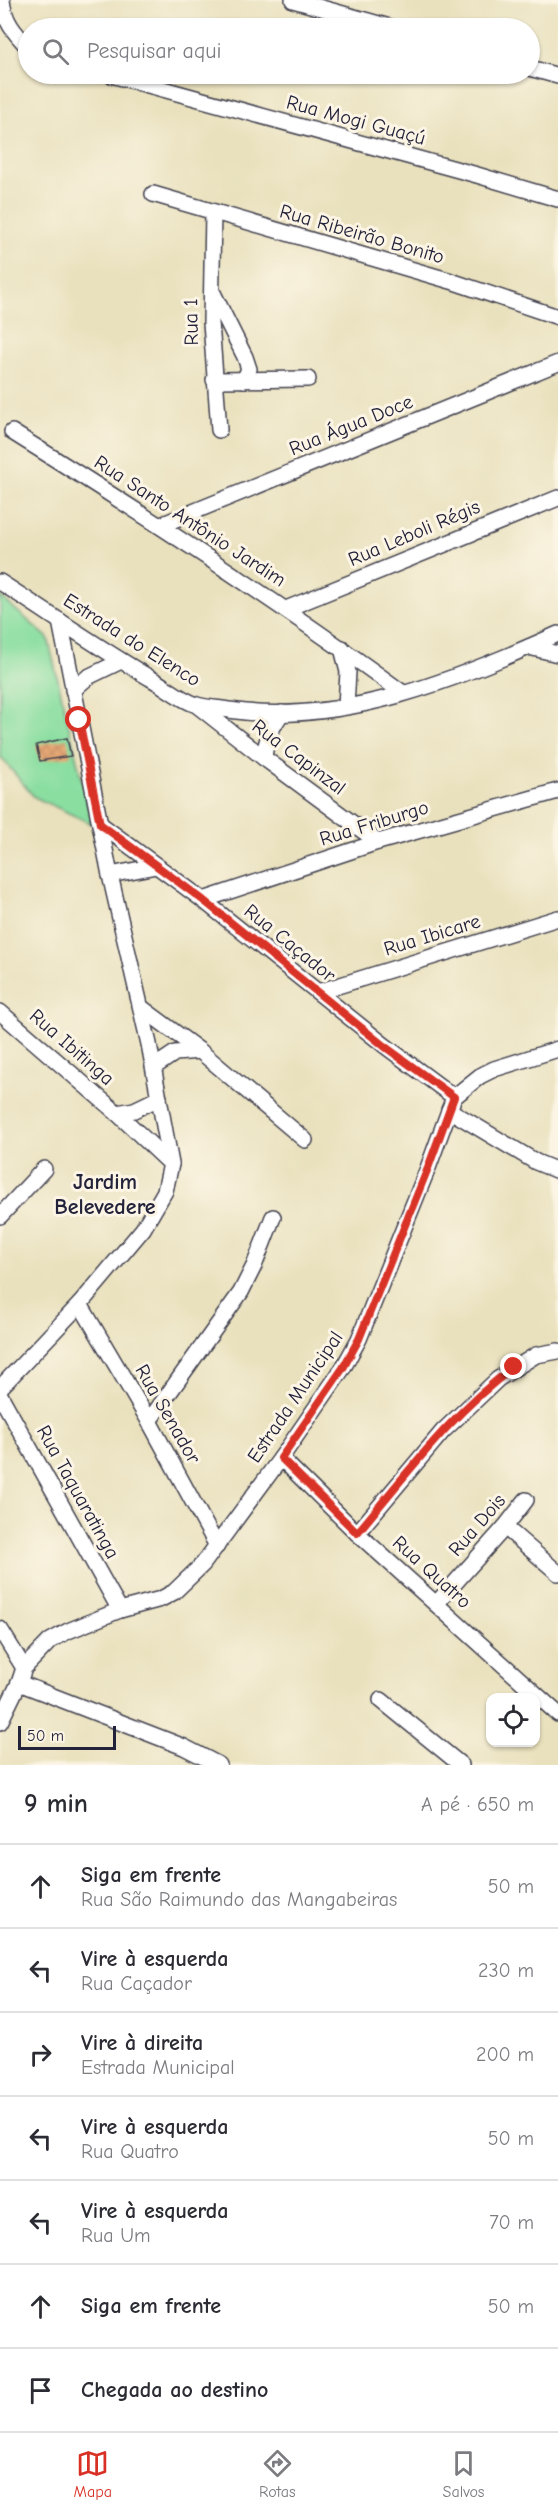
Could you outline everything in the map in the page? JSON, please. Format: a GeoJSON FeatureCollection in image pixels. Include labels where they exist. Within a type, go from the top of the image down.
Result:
{"type":"FeatureCollection","features":[{"type":"Feature","properties":{"kind":"street"},"geometry":{"type":"LineString","coordinates":[[2,0],[3,13],[18,36]]}},
{"type":"Feature","properties":{"kind":"street"},"geometry":{"type":"LineString","coordinates":[[293,0],[357,18]]}},
{"type":"Feature","properties":{"kind":"street"},"geometry":{"type":"LineString","coordinates":[[540,71],[558,76]]}},
{"type":"Feature","properties":{"kind":"street","name":"Rua Mogi Guaçú"},"geometry":{"type":"LineString","coordinates":[[145,84],[466,171],[558,199]]}},
{"type":"Feature","properties":{"kind":"street","name":"Rua Ribeirão Bonito"},"geometry":{"type":"LineString","coordinates":[[153,194],[451,281],[558,317]]}},
{"type":"Feature","properties":{"kind":"street","name":"Rua 1"},"geometry":{"type":"LineString","coordinates":[[213,213],[214,380],[219,430]]}},
{"type":"Feature","properties":{"kind":"street"},"geometry":{"type":"LineString","coordinates":[[212,290],[245,357],[249,369],[244,380]]}},
{"type":"Feature","properties":{"kind":"street","name":"Rua Água Doce"},"geometry":{"type":"LineString","coordinates":[[161,525],[558,363]]}},
{"type":"Feature","properties":{"kind":"street"},"geometry":{"type":"LineString","coordinates":[[214,380],[308,379]]}},
{"type":"Feature","properties":{"kind":"street","name":"Rua Santo Antônio Jardim"},"geometry":{"type":"LineString","coordinates":[[12,432],[161,525],[286,609],[403,693]]}},
{"type":"Feature","properties":{"kind":"street","name":"Rua Leboli Régis"},"geometry":{"type":"LineString","coordinates":[[286,609],[558,498]]}},
{"type":"Feature","properties":{"kind":"street","name":"Estrada do Elenco"},"geometry":{"type":"LineString","coordinates":[[0,582],[121,661],[197,705],[242,712],[321,711],[403,693],[558,634]]}},
{"type":"Feature","properties":{"kind":"street"},"geometry":{"type":"LineString","coordinates":[[0,1388],[80,1304],[143,1229],[165,1191],[171,1164],[154,1066],[110,875],[60,621]]}},
{"type":"Feature","properties":{"kind":"street"},"geometry":{"type":"LineString","coordinates":[[528,647],[558,654]]}},
{"type":"Feature","properties":{"kind":"street"},"geometry":{"type":"LineString","coordinates":[[342,648],[348,672],[346,706]]}},
{"type":"Feature","properties":{"kind":"street"},"geometry":{"type":"LineString","coordinates":[[73,690],[88,677],[121,661]]}},
{"type":"Feature","properties":{"kind":"street","name":"Rua Capinzal"},"geometry":{"type":"LineString","coordinates":[[197,705],[264,758],[378,842]]}},
{"type":"Feature","properties":{"kind":"street"},"geometry":{"type":"LineString","coordinates":[[264,758],[265,743],[270,729],[282,713]]}},
{"type":"Feature","properties":{"kind":"street","name":"Rua Friburgo"},"geometry":{"type":"LineString","coordinates":[[203,900],[378,842],[558,791]]}},
{"type":"Feature","properties":{"kind":"street","name":"Rua Caçador"},"geometry":{"type":"LineString","coordinates":[[100,824],[203,900],[384,1046],[451,1104],[536,1162],[558,1171]]}},
{"type":"Feature","properties":{"kind":"street"},"geometry":{"type":"LineString","coordinates":[[110,875],[156,866]]}},
{"type":"Feature","properties":{"kind":"street","name":"Rua Ibicare"},"geometry":{"type":"LineString","coordinates":[[318,992],[558,918]]}},
{"type":"Feature","properties":{"kind":"street"},"geometry":{"type":"LineString","coordinates":[[142,1008],[200,1052],[305,1140]]}},
{"type":"Feature","properties":{"kind":"street","name":"Rua Ibitinga"},"geometry":{"type":"LineString","coordinates":[[0,1012],[117,1113],[171,1164]]}},
{"type":"Feature","properties":{"kind":"street"},"geometry":{"type":"LineString","coordinates":[[451,1104],[487,1073],[558,1049]]}},
{"type":"Feature","properties":{"kind":"street"},"geometry":{"type":"LineString","coordinates":[[154,1066],[175,1053],[200,1052]]}},
{"type":"Feature","properties":{"kind":"street","name":"Rua Ibitinga"},"geometry":{"type":"LineString","coordinates":[[117,1113],[134,1110],[159,1098]]}},
{"type":"Feature","properties":{"kind":"street","name":"Estrada Municipal"},"geometry":{"type":"LineString","coordinates":[[0,1722],[24,1668],[50,1641],[68,1631],[120,1610],[161,1599],[174,1592],[203,1564],[217,1546],[343,1368],[359,1339],[428,1168],[451,1104]]}},
{"type":"Feature","properties":{"kind":"street"},"geometry":{"type":"LineString","coordinates":[[0,1216],[44,1169]]}},
{"type":"Feature","properties":{"kind":"street"},"geometry":{"type":"LineString","coordinates":[[149,1421],[241,1292],[273,1217]]}},
{"type":"Feature","properties":{"kind":"street","name":"Rua Senador"},"geometry":{"type":"LineString","coordinates":[[80,1304],[149,1421],[217,1546]]}},
{"type":"Feature","properties":{"kind":"street"},"geometry":{"type":"LineString","coordinates":[[357,1533],[443,1431],[498,1379],[536,1355],[558,1351]]}},
{"type":"Feature","properties":{"kind":"street","name":"Rua Taquaratinga"},"geometry":{"type":"LineString","coordinates":[[0,1395],[120,1610]]}},
{"type":"Feature","properties":{"kind":"street","name":"Rua Quatro"},"geometry":{"type":"LineString","coordinates":[[281,1458],[357,1533],[558,1714]]}},
{"type":"Feature","properties":{"kind":"street","name":"Rua Dois"},"geometry":{"type":"LineString","coordinates":[[436,1604],[526,1500]]}},
{"type":"Feature","properties":{"kind":"street"},"geometry":{"type":"LineString","coordinates":[[505,1527],[558,1573]]}},
{"type":"Feature","properties":{"kind":"street"},"geometry":{"type":"LineString","coordinates":[[0,1629],[24,1668]]}},
{"type":"Feature","properties":{"kind":"street"},"geometry":{"type":"LineString","coordinates":[[19,1683],[184,1747],[219,1765]]}},
{"type":"Feature","properties":{"kind":"street"},"geometry":{"type":"LineString","coordinates":[[381,1701],[461,1765]]}},
{"type":"Feature","properties":{"kind":"green space"},"geometry":{"type":"Polygon","coordinates":[[[0,596],[48,638],[92,824],[34,797],[0,756],[0,596]]]}},
{"type":"Feature","properties":{"kind":"building"},"geometry":{"type":"Polygon","coordinates":[[[67,738],[71,756],[40,761],[36,745],[67,738]]]}},
{"type":"Feature","properties":{"kind":"district","name":"Jardim Belevedere"},"geometry":{"type":"Point","coordinates":[105,1194]}},
{"type":"Feature","properties":{"kind":"route"},"geometry":{"type":"LineString","coordinates":[[79,720],[100,824],[203,900],[384,1046],[454,1097],[359,1339],[343,1368],[281,1458],[357,1533],[443,1431],[514,1367]]}}]}
